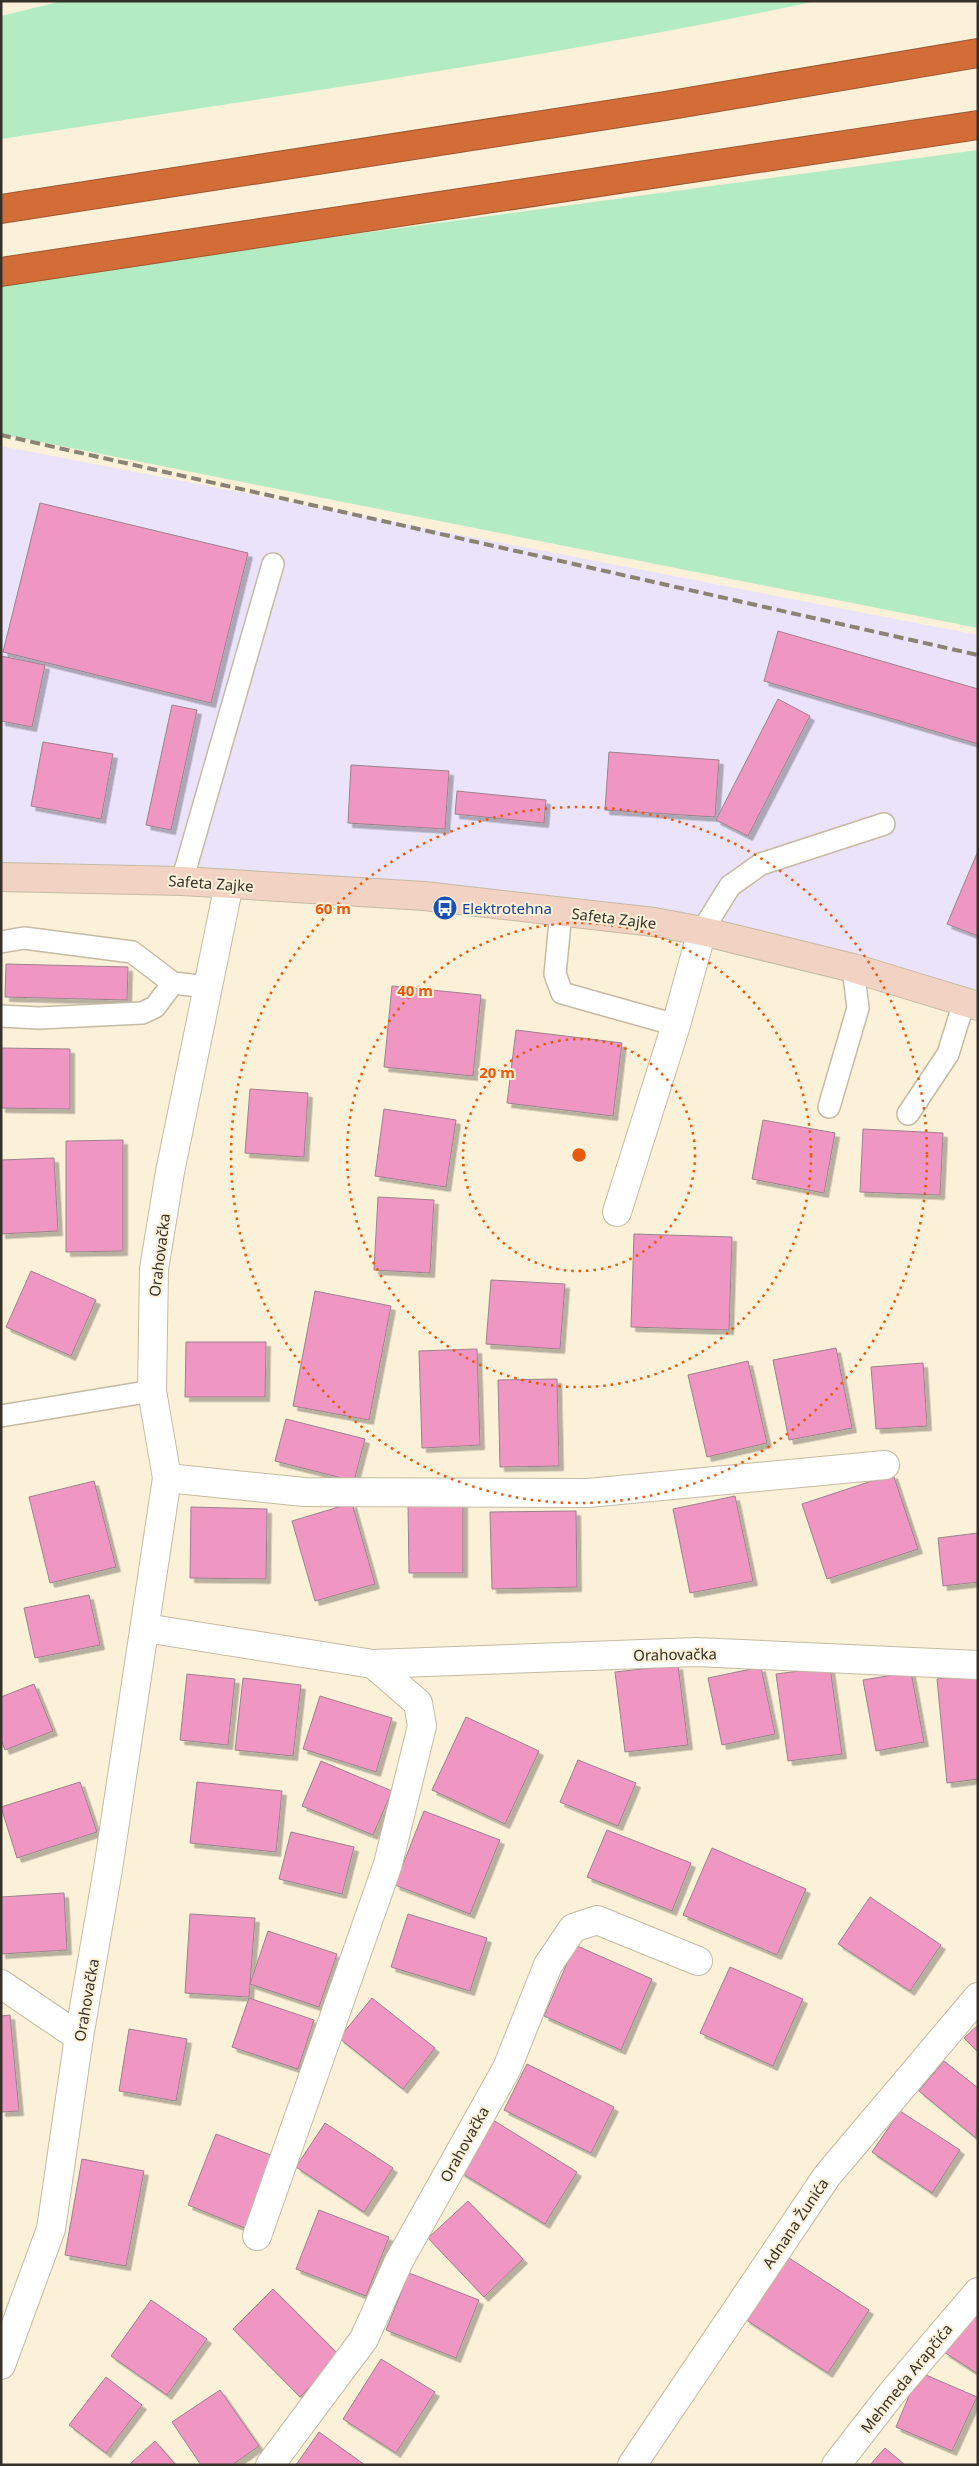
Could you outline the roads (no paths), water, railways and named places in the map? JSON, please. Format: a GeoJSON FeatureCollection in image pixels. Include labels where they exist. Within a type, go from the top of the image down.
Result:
{"type":"FeatureCollection","features":[{"type":"Feature","properties":{"kind":"highway"},"geometry":{"type":"LineString","coordinates":[[1,209],[665,106],[978,53]]}},
{"type":"Feature","properties":{"kind":"highway"},"geometry":{"type":"LineString","coordinates":[[1,272],[978,125]]}},
{"type":"Feature","properties":{"kind":"highway"},"geometry":{"type":"LineString","coordinates":[[819,149],[978,134]]}},
{"type":"Feature","properties":{"kind":"main road","name":"Safeta Zajke"},"geometry":{"type":"LineString","coordinates":[[1,877],[182,881],[424,896],[654,922],[702,931],[853,968],[971,1004]]}},
{"type":"Feature","properties":{"kind":"street","name":"Orahovačka"},"geometry":{"type":"LineString","coordinates":[[1,2365],[51,2229],[145,1628],[167,1478],[152,1391],[154,1269],[170,1172],[229,884]]}},
{"type":"Feature","properties":{"kind":"street"},"geometry":{"type":"LineString","coordinates":[[617,1212],[676,1025],[702,931]]}},
{"type":"Feature","properties":{"kind":"street"},"geometry":{"type":"LineString","coordinates":[[167,1478],[304,1492],[588,1493],[885,1465]]}},
{"type":"Feature","properties":{"kind":"street","name":"Orahovačka"},"geometry":{"type":"LineString","coordinates":[[145,1628],[373,1664],[696,1652],[978,1666]]}},
{"type":"Feature","properties":{"kind":"street"},"geometry":{"type":"LineString","coordinates":[[257,2236],[388,1864],[422,1726],[418,1703],[373,1664]]}},
{"type":"Feature","properties":{"kind":"street","name":"Orahovačka"},"geometry":{"type":"LineString","coordinates":[[270,2465],[364,2339],[399,2261],[507,2068],[548,1965],[573,1928],[597,1920],[698,1961]]}},
{"type":"Feature","properties":{"kind":"street"},"geometry":{"type":"LineString","coordinates":[[1,1984],[80,2037]]}},
{"type":"Feature","properties":{"kind":"street","name":"Adnana Žunića"},"geometry":{"type":"LineString","coordinates":[[632,2465],[827,2176],[978,1997]]}},
{"type":"Feature","properties":{"kind":"street","name":"Mehmeda Arapčića"},"geometry":{"type":"LineString","coordinates":[[836,2465],[892,2393],[978,2292]]}},
{"type":"Feature","properties":{"kind":"lane"},"geometry":{"type":"LineString","coordinates":[[182,881],[273,564]]}},
{"type":"Feature","properties":{"kind":"lane"},"geometry":{"type":"LineString","coordinates":[[702,931],[730,886],[761,864],[884,824]]}},
{"type":"Feature","properties":{"kind":"lane"},"geometry":{"type":"LineString","coordinates":[[561,912],[555,974],[562,993],[676,1025]]}},
{"type":"Feature","properties":{"kind":"lane"},"geometry":{"type":"LineString","coordinates":[[1,942],[24,938],[132,952],[173,983],[208,986]]}},
{"type":"Feature","properties":{"kind":"lane"},"geometry":{"type":"LineString","coordinates":[[829,1108],[858,1008],[853,968]]}},
{"type":"Feature","properties":{"kind":"lane"},"geometry":{"type":"LineString","coordinates":[[1,1016],[39,1018],[142,1013],[156,1007],[173,983]]}},
{"type":"Feature","properties":{"kind":"lane"},"geometry":{"type":"LineString","coordinates":[[908,1114],[948,1054],[971,1004]]}},
{"type":"Feature","properties":{"kind":"lane"},"geometry":{"type":"LineString","coordinates":[[1,1416],[152,1391]]}},
{"type":"Feature","properties":{"kind":"railway"},"geometry":{"type":"LineString","coordinates":[[1,435],[978,655]]}},
{"type":"Feature","properties":{"kind":"place","name":"Elektrotehna"},"geometry":{"type":"Point","coordinates":[445,908]}}]}
